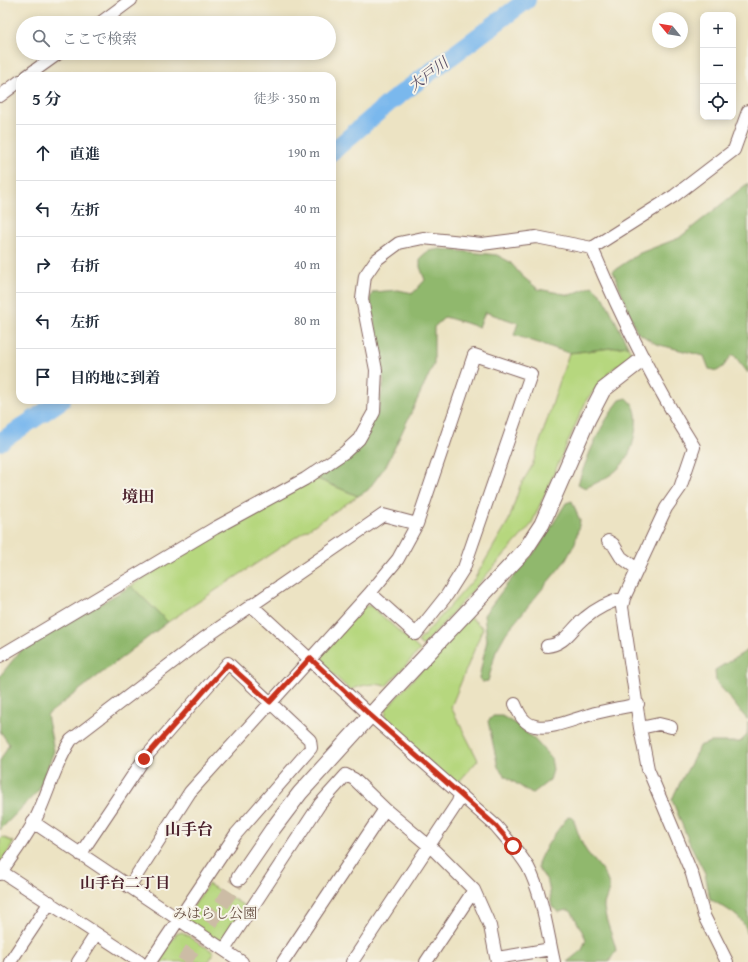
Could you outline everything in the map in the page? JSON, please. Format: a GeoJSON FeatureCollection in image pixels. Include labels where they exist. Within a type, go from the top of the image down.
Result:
{"type":"FeatureCollection","features":[{"type":"Feature","properties":{"kind":"street"},"geometry":{"type":"LineString","coordinates":[[109,16],[131,0]]}},
{"type":"Feature","properties":{"kind":"street"},"geometry":{"type":"LineString","coordinates":[[33,72],[49,60]]}},
{"type":"Feature","properties":{"kind":"street"},"geometry":{"type":"LineString","coordinates":[[0,96],[16,84]]}},
{"type":"Feature","properties":{"kind":"street"},"geometry":{"type":"LineString","coordinates":[[0,656],[215,528],[305,479],[345,452],[359,439],[374,412],[376,370],[362,299],[365,276],[376,260],[399,243],[424,238],[482,244],[536,237],[592,248],[674,196],[734,150],[748,111]]}},
{"type":"Feature","properties":{"kind":"street"},"geometry":{"type":"LineString","coordinates":[[592,248],[611,294],[643,359],[694,447],[680,488],[666,508],[624,598],[622,607],[638,704],[640,728],[648,769],[692,874],[704,916],[727,962]]}},
{"type":"Feature","properties":{"kind":"street"},"geometry":{"type":"LineString","coordinates":[[129,887],[190,792],[370,593],[398,559],[417,524],[474,355],[531,374],[464,568],[448,595],[416,634],[370,593]]}},
{"type":"Feature","properties":{"kind":"street"},"geometry":{"type":"LineString","coordinates":[[239,878],[287,809],[370,715],[525,550],[542,524],[588,419],[603,390],[643,359]]}},
{"type":"Feature","properties":{"kind":"street"},"geometry":{"type":"LineString","coordinates":[[140,962],[50,902],[1,873],[33,822],[53,780],[61,756],[71,740],[203,639],[383,515],[417,524]]}},
{"type":"Feature","properties":{"kind":"street"},"geometry":{"type":"LineString","coordinates":[[608,541],[613,544],[621,557],[637,569]]}},
{"type":"Feature","properties":{"kind":"street"},"geometry":{"type":"LineString","coordinates":[[547,646],[557,645],[584,619],[608,602],[624,598]]}},
{"type":"Feature","properties":{"kind":"street"},"geometry":{"type":"LineString","coordinates":[[251,605],[370,715],[496,826],[513,846],[528,868],[541,901],[554,962]]}},
{"type":"Feature","properties":{"kind":"street"},"geometry":{"type":"LineString","coordinates":[[81,855],[144,759],[228,664],[310,740],[311,748],[236,834],[150,962]]}},
{"type":"Feature","properties":{"kind":"street"},"geometry":{"type":"LineString","coordinates":[[515,704],[519,715],[526,722],[535,726],[559,724],[590,714],[638,704]]}},
{"type":"Feature","properties":{"kind":"street"},"geometry":{"type":"LineString","coordinates":[[640,728],[659,724],[671,727]]}},
{"type":"Feature","properties":{"kind":"street"},"geometry":{"type":"LineString","coordinates":[[224,950],[320,804],[346,775],[354,779],[385,809],[429,846],[474,890],[490,926],[497,960],[551,949]]}},
{"type":"Feature","properties":{"kind":"street"},"geometry":{"type":"LineString","coordinates":[[352,962],[458,802],[460,795]]}},
{"type":"Feature","properties":{"kind":"street"},"geometry":{"type":"LineString","coordinates":[[283,962],[385,809]]}},
{"type":"Feature","properties":{"kind":"street"},"geometry":{"type":"LineString","coordinates":[[33,822],[242,962]]}},
{"type":"Feature","properties":{"kind":"street"},"geometry":{"type":"LineString","coordinates":[[426,962],[474,890]]}},
{"type":"Feature","properties":{"kind":"street"},"geometry":{"type":"LineString","coordinates":[[10,962],[50,902]]}},
{"type":"Feature","properties":{"kind":"street"},"geometry":{"type":"LineString","coordinates":[[78,962],[96,934]]}},
{"type":"Feature","properties":{"kind":"green space"},"geometry":{"type":"Polygon","coordinates":[[[748,183],[748,373],[734,355],[731,356],[723,367],[717,371],[709,369],[704,356],[656,344],[637,332],[613,271],[640,253],[679,238],[748,183]]]}},
{"type":"Feature","properties":{"kind":"green space"},"geometry":{"type":"Polygon","coordinates":[[[440,249],[497,255],[510,262],[522,276],[538,289],[570,295],[592,286],[603,296],[628,346],[569,353],[514,335],[518,323],[485,312],[479,327],[445,317],[434,327],[434,364],[387,464],[368,490],[358,496],[315,478],[377,415],[384,382],[370,298],[373,292],[398,290],[413,293],[425,280],[420,267],[420,258],[428,251],[440,249]]]}},
{"type":"Feature","properties":{"kind":"green space"},"geometry":{"type":"Polygon","coordinates":[[[628,346],[632,355],[610,371],[587,399],[531,525],[423,646],[418,642],[475,578],[509,520],[520,486],[532,466],[569,353],[628,346]]]}},
{"type":"Feature","properties":{"kind":"green space"},"geometry":{"type":"Polygon","coordinates":[[[627,398],[635,410],[636,426],[631,449],[627,458],[615,472],[597,483],[585,488],[578,484],[595,440],[606,419],[620,400],[627,398]]]}},
{"type":"Feature","properties":{"kind":"green space"},"geometry":{"type":"Polygon","coordinates":[[[315,478],[358,496],[168,622],[131,586],[202,541],[315,478]]]}},
{"type":"Feature","properties":{"kind":"green space"},"geometry":{"type":"Polygon","coordinates":[[[572,501],[580,521],[575,543],[566,560],[506,633],[496,651],[488,681],[482,682],[479,678],[487,640],[484,615],[508,583],[538,548],[566,503],[572,501]]]}},
{"type":"Feature","properties":{"kind":"green space"},"geometry":{"type":"Polygon","coordinates":[[[131,586],[168,622],[47,715],[54,751],[38,791],[0,830],[0,761],[9,744],[0,731],[0,676],[21,650],[131,586]]]}},
{"type":"Feature","properties":{"kind":"green space"},"geometry":{"type":"Polygon","coordinates":[[[364,606],[371,606],[420,650],[386,686],[376,684],[350,690],[322,664],[319,656],[364,606]]]}},
{"type":"Feature","properties":{"kind":"green space"},"geometry":{"type":"Polygon","coordinates":[[[470,617],[483,628],[451,707],[478,760],[456,785],[385,723],[386,709],[470,617]]]}},
{"type":"Feature","properties":{"kind":"green space"},"geometry":{"type":"Polygon","coordinates":[[[748,650],[748,720],[716,682],[715,670],[748,650]]]}},
{"type":"Feature","properties":{"kind":"green space"},"geometry":{"type":"Polygon","coordinates":[[[493,716],[502,716],[517,725],[535,740],[551,758],[553,770],[550,780],[532,794],[505,776],[498,767],[488,721],[493,716]]]}},
{"type":"Feature","properties":{"kind":"green space"},"geometry":{"type":"Polygon","coordinates":[[[748,722],[748,938],[747,931],[740,919],[729,910],[710,899],[705,873],[690,844],[672,800],[699,746],[711,742],[740,742],[747,735],[748,722]]]}},
{"type":"Feature","properties":{"kind":"green space"},"geometry":{"type":"Polygon","coordinates":[[[568,817],[573,818],[587,852],[602,870],[608,882],[609,889],[604,908],[616,950],[609,962],[567,962],[582,950],[586,939],[572,912],[568,910],[559,912],[552,907],[548,883],[538,867],[538,863],[545,849],[568,817]]]}},
{"type":"Feature","properties":{"kind":"green space"},"geometry":{"type":"Polygon","coordinates":[[[2,837],[14,842],[0,865],[0,839],[2,837]]]}},
{"type":"Feature","properties":{"kind":"green space","name":"みはらし公園"},"geometry":{"type":"Polygon","coordinates":[[[208,884],[245,906],[223,939],[219,940],[187,920],[188,915],[208,884]]]}},
{"type":"Feature","properties":{"kind":"green space","name":"みはらし公園"},"geometry":{"type":"Polygon","coordinates":[[[182,932],[212,951],[213,955],[208,962],[158,962],[176,934],[182,932]]]}},
{"type":"Feature","properties":{"kind":"waterway","name":"大戸川"},"geometry":{"type":"LineString","coordinates":[[336,149],[390,102],[527,0]]}},
{"type":"Feature","properties":{"kind":"waterway","name":"大戸川"},"geometry":{"type":"LineString","coordinates":[[0,442],[56,404]]}},
{"type":"Feature","properties":{"kind":"tunnel"},"geometry":{"type":"LineString","coordinates":[[184,962],[239,878]]}},
{"type":"Feature","properties":{"kind":"district","name":"境田"},"geometry":{"type":"Point","coordinates":[138,496]}},
{"type":"Feature","properties":{"kind":"district","name":"山手台"},"geometry":{"type":"Point","coordinates":[189,829]}},
{"type":"Feature","properties":{"kind":"district","name":"山手台二丁目"},"geometry":{"type":"Point","coordinates":[125,882]}},
{"type":"Feature","properties":{"kind":"route"},"geometry":{"type":"LineString","coordinates":[[144,759],[228,664],[270,702],[310,658],[350,697],[496,826],[513,846]]}}]}
